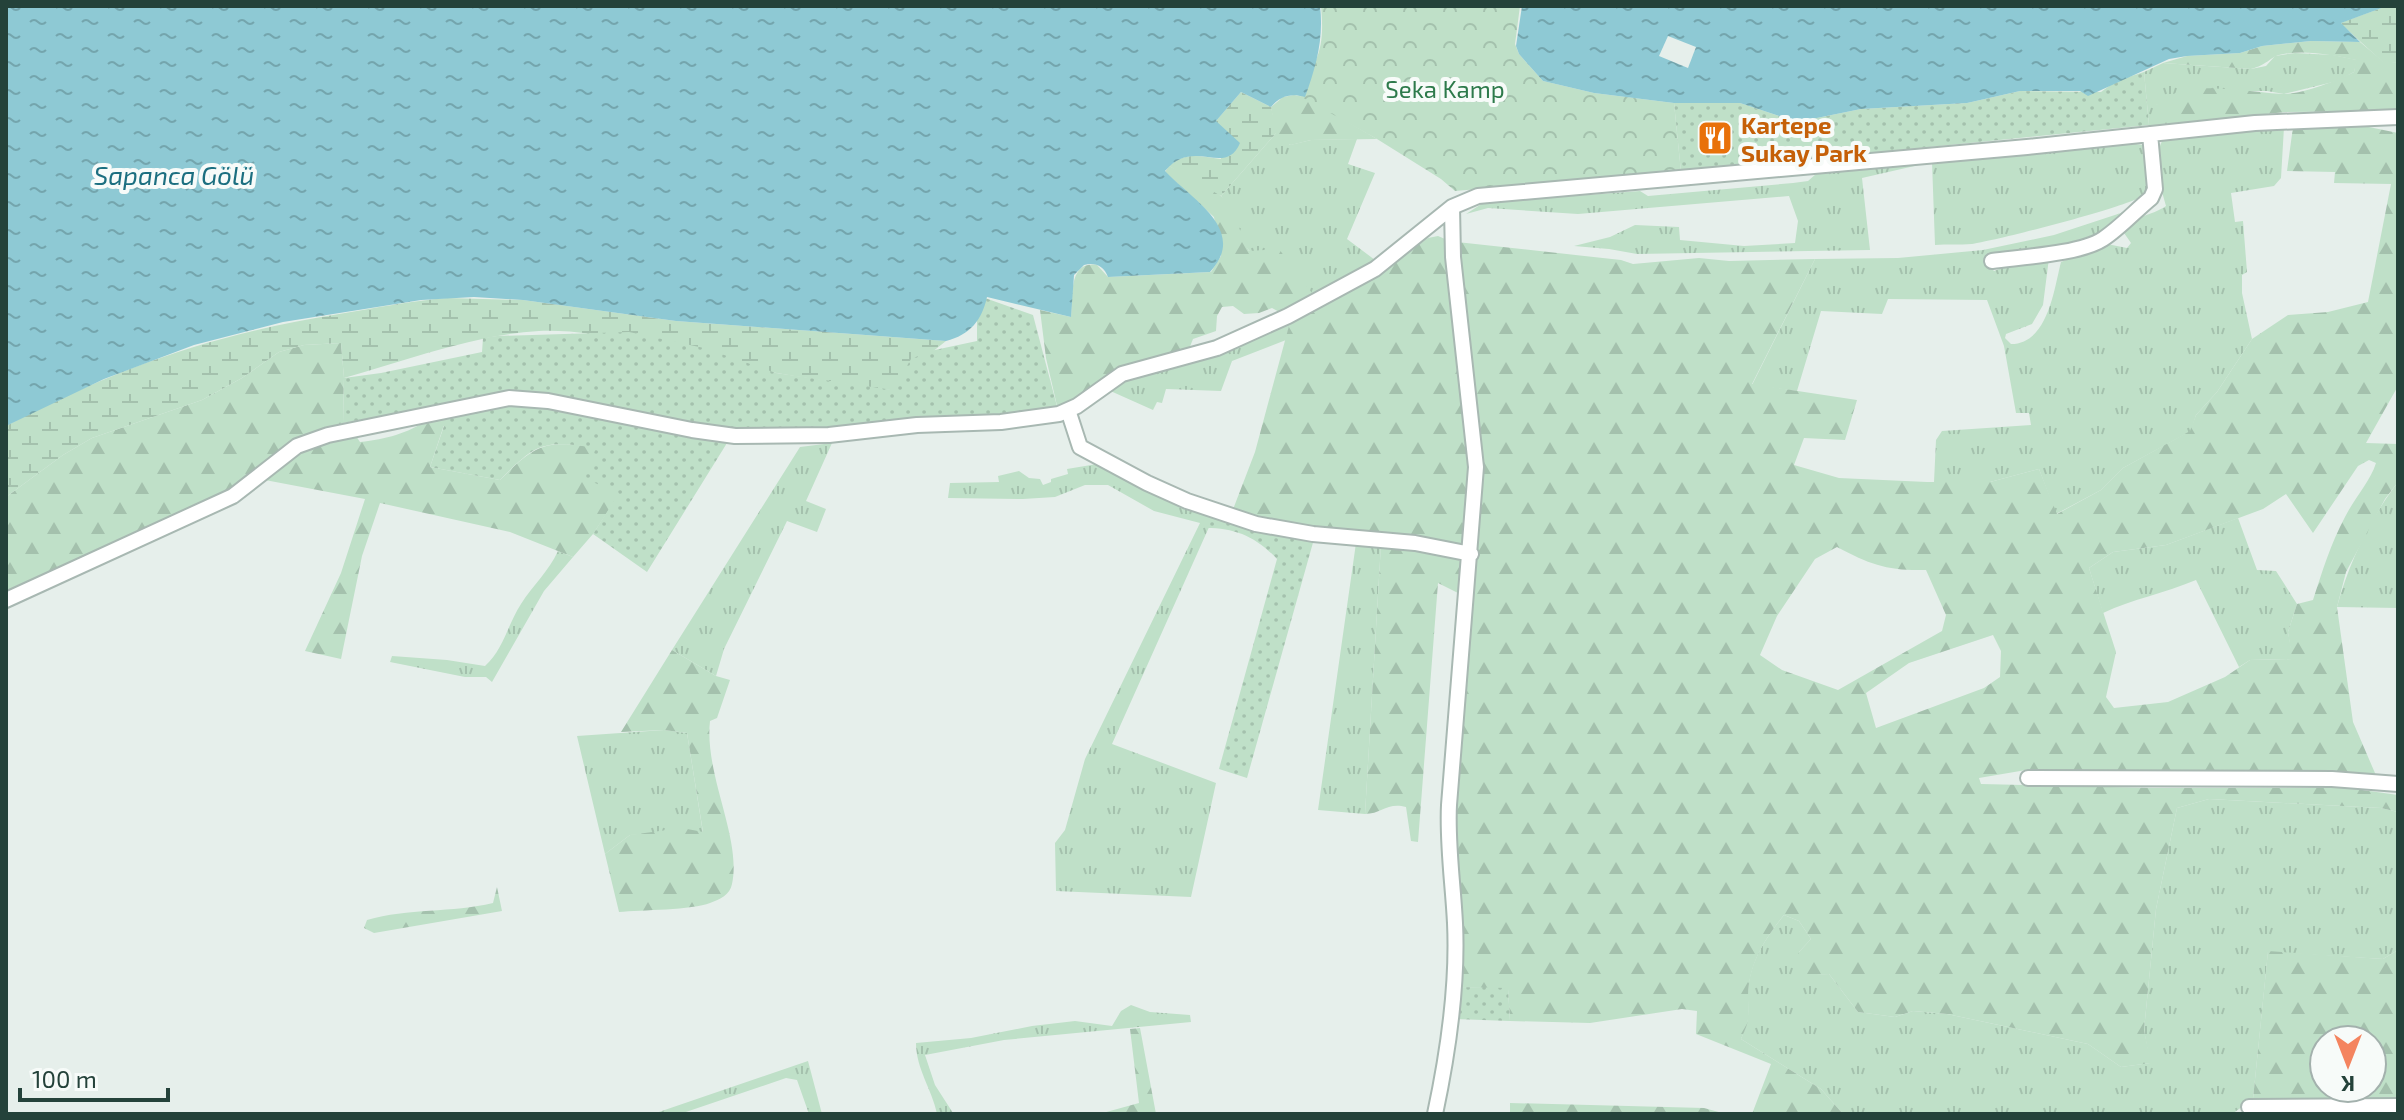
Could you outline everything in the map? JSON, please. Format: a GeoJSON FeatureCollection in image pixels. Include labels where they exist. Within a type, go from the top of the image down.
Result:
{"type":"FeatureCollection","features":[{"type":"Feature","properties":{"kind":"street"},"geometry":{"type":"LineString","coordinates":[[6,600],[218,504],[258,478],[286,453],[312,440],[509,398],[548,401],[735,436],[834,435],[917,425],[1027,419],[1068,410],[1122,374],[1217,348],[1332,293],[1395,255],[1452,207],[1478,196],[2308,119],[2398,117]]}},
{"type":"Feature","properties":{"kind":"street"},"geometry":{"type":"LineString","coordinates":[[1992,261],[2058,251],[2103,239],[2151,198],[2155,189],[2150,134]]}},
{"type":"Feature","properties":{"kind":"street"},"geometry":{"type":"LineString","coordinates":[[1435,1114],[1449,1023],[1455,954],[1448,828],[1471,554],[1476,451],[1453,257],[1452,207]]}},
{"type":"Feature","properties":{"kind":"street"},"geometry":{"type":"LineString","coordinates":[[1068,410],[1080,447],[1147,483],[1211,510],[1284,530],[1415,543],[1471,554]]}},
{"type":"Feature","properties":{"kind":"street"},"geometry":{"type":"LineString","coordinates":[[2028,778],[2332,779],[2398,784]]}},
{"type":"Feature","properties":{"kind":"street"},"geometry":{"type":"LineString","coordinates":[[2249,1107],[2398,1106]]}},
{"type":"Feature","properties":{"kind":"green space","name":"Seka Kamp"},"geometry":{"type":"Polygon","coordinates":[[[1321,6],[1520,6],[1515,44],[1519,54],[1543,81],[1594,93],[1674,103],[1681,172],[1455,191],[1377,139],[1298,95],[1321,44],[1321,6]]]}},
{"type":"Feature","properties":{"kind":"green space"},"geometry":{"type":"Polygon","coordinates":[[[2387,6],[2398,6],[2398,62],[2385,64],[2340,23],[2387,6]]]}},
{"type":"Feature","properties":{"kind":"green space"},"geometry":{"type":"Polygon","coordinates":[[[2311,41],[2360,42],[2385,63],[2398,62],[2398,111],[2286,112],[2156,125],[2156,105],[2188,89],[2283,94],[2300,92],[2354,72],[2356,60],[2308,53],[2279,55],[2251,69],[2163,63],[2187,56],[2240,53],[2262,46],[2311,41]]]}},
{"type":"Feature","properties":{"kind":"green space"},"geometry":{"type":"Polygon","coordinates":[[[2295,53],[2357,60],[2354,72],[2337,81],[2284,94],[2234,91],[2156,105],[2156,125],[2149,125],[2144,72],[2163,63],[2251,69],[2266,66],[2275,56],[2295,53]]]}},
{"type":"Feature","properties":{"kind":"green space"},"geometry":{"type":"Polygon","coordinates":[[[2144,72],[2149,125],[1681,172],[1674,103],[1740,103],[1797,122],[1861,109],[1967,103],[2020,91],[2101,92],[2116,81],[2144,72]]]}},
{"type":"Feature","properties":{"kind":"green space"},"geometry":{"type":"Polygon","coordinates":[[[1241,92],[1271,107],[1277,132],[1221,196],[1169,166],[1188,157],[1221,159],[1215,122],[1241,92]]]}},
{"type":"Feature","properties":{"kind":"green space"},"geometry":{"type":"Polygon","coordinates":[[[1283,97],[1305,97],[1377,139],[1311,140],[1291,145],[1277,141],[1271,107],[1283,97]]]}},
{"type":"Feature","properties":{"kind":"green space"},"geometry":{"type":"Polygon","coordinates":[[[2364,126],[2398,133],[2398,386],[2366,443],[2398,444],[2398,482],[2385,499],[2346,572],[2337,607],[2353,722],[2378,780],[2026,770],[1979,778],[1981,784],[2348,788],[2398,795],[2398,812],[2381,808],[2209,799],[2177,808],[2156,909],[2144,1030],[2151,1063],[2121,1067],[2088,1044],[1947,1014],[1913,1011],[1895,1017],[1858,1012],[1829,974],[1805,976],[1794,967],[1799,952],[1811,939],[1799,921],[1784,915],[1765,942],[1751,973],[1748,1022],[1741,1039],[1821,1089],[1843,1114],[1752,1114],[1771,1064],[1696,1034],[1697,1011],[1682,1009],[1590,1023],[1510,1021],[1508,989],[1459,987],[1453,826],[1481,484],[1479,427],[1457,242],[1621,260],[1633,264],[1699,258],[1729,261],[1815,259],[1752,384],[1857,400],[1845,440],[1804,438],[1794,465],[1839,478],[1927,482],[1990,482],[2039,469],[2057,514],[2101,490],[2123,468],[2190,431],[2196,415],[2217,392],[2252,339],[2288,315],[2328,312],[2368,302],[2391,184],[2334,183],[2335,172],[2287,171],[2293,127],[2364,126]],[[2369,460],[2358,466],[2313,533],[2286,494],[2263,509],[2166,545],[2113,552],[2089,568],[2116,652],[2106,697],[2114,708],[2168,702],[2225,677],[2250,660],[2292,659],[2288,632],[2297,604],[2313,600],[2340,527],[2376,463],[2369,460]],[[1837,547],[1815,559],[1777,616],[1760,655],[1782,670],[1838,690],[1942,631],[1946,615],[1926,570],[1880,566],[1837,547]],[[1993,635],[1909,663],[1866,693],[1876,728],[1984,688],[2000,677],[2001,651],[1993,635]]]}},
{"type":"Feature","properties":{"kind":"green space"},"geometry":{"type":"Polygon","coordinates":[[[2284,127],[2281,178],[2274,186],[2231,193],[2235,222],[2243,221],[2247,272],[2242,275],[2242,293],[2252,339],[2217,392],[2196,415],[2191,431],[2123,468],[2101,490],[2056,514],[2039,469],[1990,482],[1934,482],[1936,440],[1942,431],[2031,425],[2029,413],[2016,413],[2004,346],[1987,300],[1888,299],[1882,314],[1821,311],[1797,391],[1752,385],[1815,259],[1898,258],[1983,250],[2054,235],[2124,212],[2099,234],[2078,243],[1987,263],[1994,271],[2017,262],[2049,258],[2043,305],[2032,324],[2006,334],[2005,338],[2011,344],[2023,342],[2033,335],[2047,313],[2061,262],[2107,244],[2127,248],[2131,243],[2122,230],[2133,221],[2166,206],[2158,163],[2163,139],[2284,127]]]}},
{"type":"Feature","properties":{"kind":"green space"},"geometry":{"type":"Polygon","coordinates":[[[1277,132],[1290,145],[1311,140],[1357,139],[1348,164],[1375,173],[1347,239],[1375,260],[1315,297],[1252,254],[1221,196],[1277,132]]]}},
{"type":"Feature","properties":{"kind":"green space"},"geometry":{"type":"Polygon","coordinates":[[[2129,143],[2143,145],[2148,183],[2145,194],[2093,214],[1972,244],[1935,245],[1932,163],[2129,143]]]}},
{"type":"Feature","properties":{"kind":"green space"},"geometry":{"type":"Polygon","coordinates":[[[1928,163],[1862,178],[1870,250],[1637,254],[1574,246],[1610,237],[1635,225],[1679,227],[1680,240],[1744,246],[1795,243],[1798,221],[1789,196],[1578,214],[1488,208],[1466,214],[1483,203],[1640,191],[1648,196],[1793,183],[1808,181],[1816,174],[1928,163]]]}},
{"type":"Feature","properties":{"kind":"green space"},"geometry":{"type":"Polygon","coordinates":[[[1169,166],[1220,195],[1232,210],[1249,251],[1279,249],[1315,297],[1283,314],[1272,308],[1244,314],[1233,306],[1222,307],[1217,316],[1216,331],[1193,339],[1189,349],[1058,410],[1046,358],[1040,310],[1071,317],[1072,290],[1081,268],[1097,265],[1108,277],[1211,272],[1221,256],[1214,217],[1165,172],[1169,166]]]}},
{"type":"Feature","properties":{"kind":"green space"},"geometry":{"type":"Polygon","coordinates":[[[1438,236],[1445,239],[1447,244],[1472,471],[1466,547],[1286,526],[1232,512],[1255,452],[1290,322],[1371,278],[1428,238],[1438,236]]]}},
{"type":"Feature","properties":{"kind":"green space"},"geometry":{"type":"Polygon","coordinates":[[[447,298],[523,300],[676,321],[946,341],[917,364],[898,391],[767,371],[632,341],[562,331],[514,333],[490,338],[344,378],[341,343],[304,345],[279,352],[242,378],[202,400],[92,438],[6,497],[6,426],[88,386],[168,355],[250,332],[379,307],[447,298]]]}},
{"type":"Feature","properties":{"kind":"green space"},"geometry":{"type":"Polygon","coordinates":[[[985,298],[1033,315],[1058,410],[1028,415],[776,433],[724,429],[500,394],[343,423],[344,378],[482,352],[483,338],[497,336],[629,332],[704,348],[776,373],[893,390],[911,359],[930,351],[977,341],[977,304],[985,298]]]}},
{"type":"Feature","properties":{"kind":"green space"},"geometry":{"type":"Polygon","coordinates":[[[1290,322],[1286,340],[1232,361],[1221,391],[1166,389],[1162,403],[1157,402],[1153,410],[1106,389],[1147,372],[1290,322]]]}},
{"type":"Feature","properties":{"kind":"green space"},"geometry":{"type":"Polygon","coordinates":[[[341,343],[343,423],[303,436],[240,487],[6,593],[6,497],[92,438],[202,400],[242,378],[279,352],[304,345],[341,343]]]}},
{"type":"Feature","properties":{"kind":"green space"},"geometry":{"type":"Polygon","coordinates":[[[508,403],[563,410],[727,443],[647,572],[593,534],[619,493],[583,478],[596,448],[564,444],[542,447],[523,458],[500,480],[430,467],[444,426],[429,419],[508,403]]]}},
{"type":"Feature","properties":{"kind":"green space"},"geometry":{"type":"Polygon","coordinates":[[[429,419],[444,425],[430,467],[500,480],[533,451],[543,447],[565,444],[597,447],[620,493],[593,534],[573,557],[510,532],[380,503],[362,556],[341,659],[305,651],[341,573],[365,499],[265,480],[286,460],[315,444],[356,436],[360,442],[388,437],[429,419]]]}},
{"type":"Feature","properties":{"kind":"green space"},"geometry":{"type":"Polygon","coordinates":[[[832,443],[806,501],[826,509],[817,532],[787,521],[724,649],[716,676],[672,650],[800,447],[832,443]]]}},
{"type":"Feature","properties":{"kind":"green space"},"geometry":{"type":"Polygon","coordinates":[[[1097,464],[1214,516],[1112,744],[1216,783],[1191,897],[1056,891],[1055,843],[1065,830],[1085,759],[1200,523],[1154,511],[1108,485],[1085,485],[1055,497],[948,498],[950,483],[999,482],[998,476],[1019,471],[1029,478],[1040,479],[1043,485],[1068,474],[1067,469],[1097,464]]]}},
{"type":"Feature","properties":{"kind":"green space"},"geometry":{"type":"Polygon","coordinates":[[[2398,482],[2398,608],[2337,607],[2362,542],[2398,482]]]}},
{"type":"Feature","properties":{"kind":"green space"},"geometry":{"type":"Polygon","coordinates":[[[1214,516],[1314,539],[1247,778],[1219,769],[1277,559],[1245,535],[1206,528],[1214,516]]]}},
{"type":"Feature","properties":{"kind":"green space"},"geometry":{"type":"Polygon","coordinates":[[[2238,518],[2257,570],[2276,571],[2297,604],[2288,632],[2293,659],[2250,660],[2239,667],[2196,580],[2103,613],[2089,568],[2113,552],[2166,545],[2238,518]]]}},
{"type":"Feature","properties":{"kind":"green space"},"geometry":{"type":"Polygon","coordinates":[[[1356,543],[1381,544],[1365,814],[1318,810],[1356,543]]]}},
{"type":"Feature","properties":{"kind":"green space"},"geometry":{"type":"Polygon","coordinates":[[[1381,544],[1455,556],[1463,569],[1462,595],[1438,583],[1418,842],[1411,841],[1406,807],[1394,806],[1365,814],[1381,544]]]}},
{"type":"Feature","properties":{"kind":"green space"},"geometry":{"type":"Polygon","coordinates":[[[558,551],[573,557],[544,591],[492,682],[486,677],[465,677],[390,662],[392,656],[485,666],[496,652],[521,604],[558,551]]]}},
{"type":"Feature","properties":{"kind":"green space"},"geometry":{"type":"Polygon","coordinates":[[[672,650],[716,676],[730,680],[717,718],[710,721],[710,742],[732,847],[732,884],[724,896],[702,905],[619,912],[605,854],[630,835],[682,828],[703,832],[687,733],[664,730],[621,732],[672,650]]]}},
{"type":"Feature","properties":{"kind":"green space"},"geometry":{"type":"Polygon","coordinates":[[[664,730],[687,733],[703,833],[630,835],[605,854],[577,736],[664,730]]]}},
{"type":"Feature","properties":{"kind":"green space"},"geometry":{"type":"Polygon","coordinates":[[[2209,799],[2381,808],[2398,812],[2398,950],[2383,959],[2268,952],[2253,1099],[2232,1114],[1843,1114],[1821,1089],[1741,1039],[1747,1022],[1749,984],[1754,963],[1784,915],[1799,921],[1811,939],[1799,952],[1806,975],[1829,974],[1858,1012],[1895,1017],[1913,1011],[1947,1014],[2088,1044],[2121,1067],[2150,1063],[2144,1030],[2156,909],[2177,808],[2209,799]]]}},
{"type":"Feature","properties":{"kind":"green space"},"geometry":{"type":"Polygon","coordinates":[[[497,887],[502,911],[374,933],[364,928],[367,920],[383,916],[493,903],[497,887]]]}},
{"type":"Feature","properties":{"kind":"green space"},"geometry":{"type":"Polygon","coordinates":[[[2398,950],[2398,1099],[2388,1099],[2388,1024],[2308,1024],[2308,1099],[2253,1099],[2268,951],[2383,959],[2398,950]]]}},
{"type":"Feature","properties":{"kind":"green space"},"geometry":{"type":"Polygon","coordinates":[[[1459,987],[1508,988],[1510,1021],[1455,1019],[1459,987]]]}},
{"type":"Feature","properties":{"kind":"green space"},"geometry":{"type":"Polygon","coordinates":[[[1131,1005],[1150,1012],[1190,1015],[1191,1022],[1004,1040],[925,1055],[935,1085],[953,1113],[937,1114],[919,1062],[916,1043],[971,1038],[1075,1021],[1112,1026],[1121,1011],[1131,1005]]]}},
{"type":"Feature","properties":{"kind":"green space"},"geometry":{"type":"Polygon","coordinates":[[[1140,1028],[1156,1114],[1099,1114],[1139,1103],[1130,1029],[1140,1028]]]}},
{"type":"Feature","properties":{"kind":"green space"},"geometry":{"type":"Polygon","coordinates":[[[808,1061],[822,1114],[809,1114],[797,1080],[786,1078],[680,1114],[653,1114],[808,1061]]]}},
{"type":"Feature","properties":{"kind":"green space"},"geometry":{"type":"Polygon","coordinates":[[[1510,1103],[1704,1108],[1726,1114],[1510,1114],[1510,1103]]]}},
{"type":"Feature","properties":{"kind":"water","name":"Sapanca Gölü"},"geometry":{"type":"Polygon","coordinates":[[[6,6],[1320,6],[1321,30],[1316,63],[1305,97],[1286,96],[1271,107],[1241,92],[1216,121],[1240,143],[1234,153],[1217,158],[1187,157],[1176,161],[1165,171],[1201,204],[1220,229],[1223,242],[1220,257],[1210,272],[1108,277],[1099,266],[1084,265],[1074,275],[1071,317],[987,297],[974,325],[962,335],[946,341],[676,321],[523,300],[474,297],[421,300],[283,322],[194,345],[104,379],[6,426],[6,6]]]}},
{"type":"Feature","properties":{"kind":"water"},"geometry":{"type":"Polygon","coordinates":[[[1522,6],[2387,6],[2341,23],[2360,42],[2311,41],[2262,46],[2240,53],[2169,59],[2088,96],[2080,91],[2020,91],[1967,103],[1861,109],[1797,122],[1740,103],[1674,103],[1594,93],[1543,81],[1519,54],[1516,46],[1522,6]]]}},
{"type":"Feature","properties":{"kind":"pier"},"geometry":{"type":"Polygon","coordinates":[[[1668,36],[1696,47],[1688,68],[1659,56],[1668,36]]]}},
{"type":"Feature","properties":{"kind":"place","name":"Kartepe Sukay Park"},"geometry":{"type":"Point","coordinates":[1715,138]}}]}
